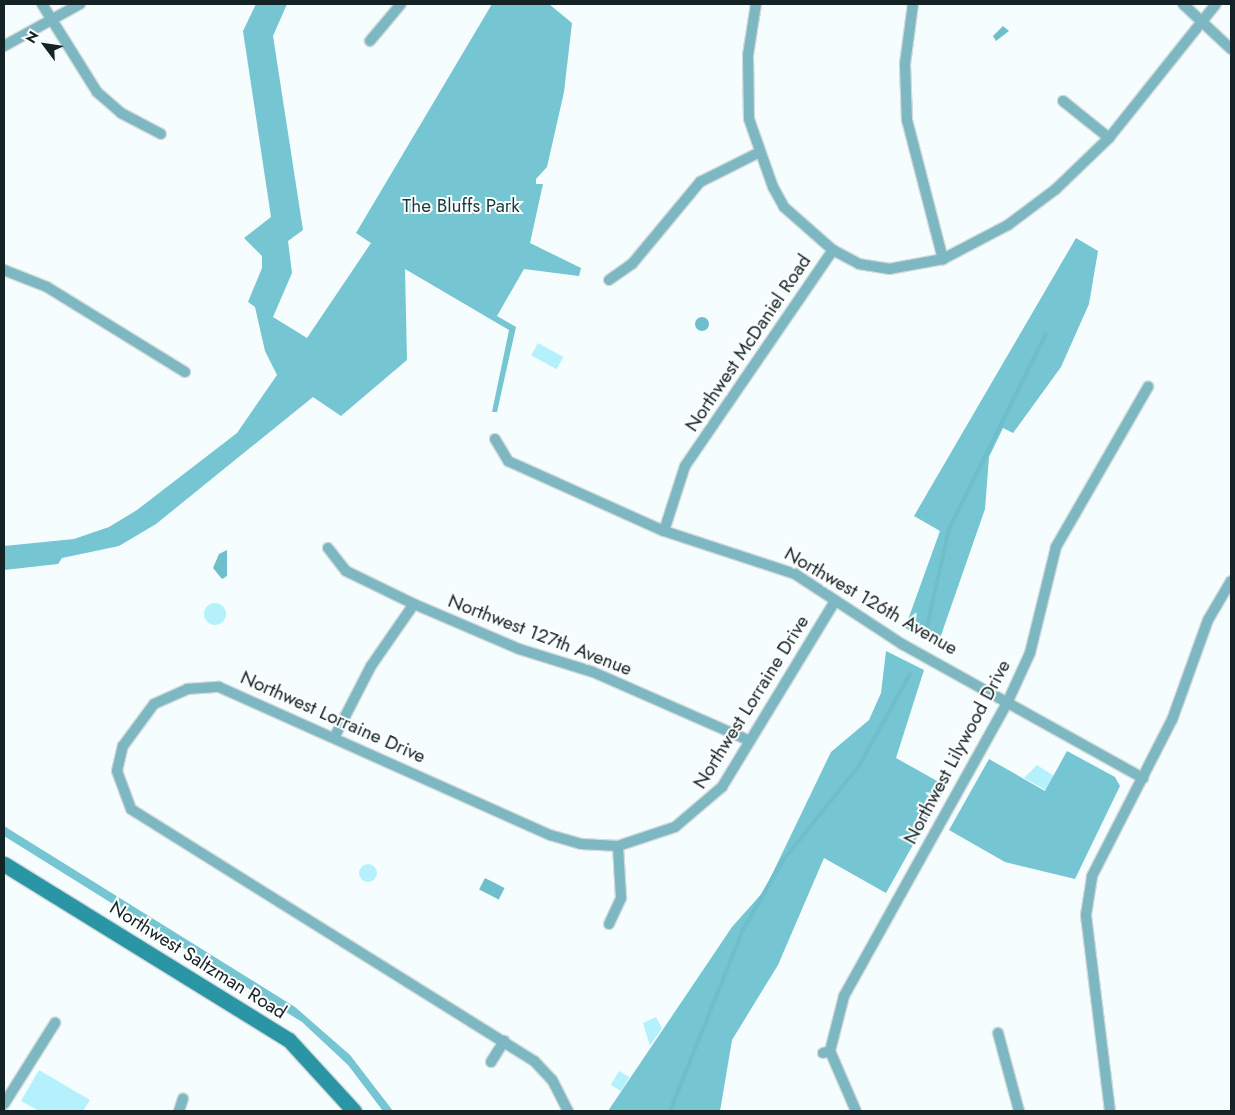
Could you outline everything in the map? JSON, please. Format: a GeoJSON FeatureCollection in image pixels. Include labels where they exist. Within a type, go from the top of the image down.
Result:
{"type":"FeatureCollection","features":[{"type":"Feature","properties":{"kind":"main road","name":"Northwest Saltzman Road"},"geometry":{"type":"LineString","coordinates":[[4,864],[289,1040],[354,1111]]}},
{"type":"Feature","properties":{"kind":"street"},"geometry":{"type":"LineString","coordinates":[[42,4],[97,92],[121,113],[161,134]]}},
{"type":"Feature","properties":{"kind":"street"},"geometry":{"type":"LineString","coordinates":[[4,46],[52,22],[80,4]]}},
{"type":"Feature","properties":{"kind":"street"},"geometry":{"type":"LineString","coordinates":[[370,41],[401,4]]}},
{"type":"Feature","properties":{"kind":"street"},"geometry":{"type":"LineString","coordinates":[[756,4],[747,90],[758,154],[784,207],[833,250]]}},
{"type":"Feature","properties":{"kind":"street"},"geometry":{"type":"LineString","coordinates":[[913,4],[905,64],[907,120],[944,259]]}},
{"type":"Feature","properties":{"kind":"street"},"geometry":{"type":"LineString","coordinates":[[1183,4],[1231,49]]}},
{"type":"Feature","properties":{"kind":"street","name":"Northwest McDaniel Road"},"geometry":{"type":"LineString","coordinates":[[664,531],[685,466],[833,250],[859,264],[889,269],[944,259],[1033,207],[1109,138],[1201,19],[1216,4]]}},
{"type":"Feature","properties":{"kind":"street"},"geometry":{"type":"LineString","coordinates":[[1063,101],[1109,138]]}},
{"type":"Feature","properties":{"kind":"street"},"geometry":{"type":"LineString","coordinates":[[609,280],[632,264],[700,182],[758,154]]}},
{"type":"Feature","properties":{"kind":"street"},"geometry":{"type":"LineString","coordinates":[[4,270],[47,287],[185,372]]}},
{"type":"Feature","properties":{"kind":"street","name":"Northwest Lilywood Drive"},"geometry":{"type":"LineString","coordinates":[[856,1111],[827,1052],[844,996],[1008,701],[1030,652],[1056,547],[1148,387]]}},
{"type":"Feature","properties":{"kind":"street","name":"Northwest 126th Avenue"},"geometry":{"type":"LineString","coordinates":[[495,439],[508,461],[664,531],[770,563],[835,601],[902,644],[1008,701],[1143,778]]}},
{"type":"Feature","properties":{"kind":"street","name":"Northwest 127th Avenue"},"geometry":{"type":"LineString","coordinates":[[328,548],[346,571],[414,604],[519,649],[593,672],[750,741]]}},
{"type":"Feature","properties":{"kind":"street"},"geometry":{"type":"LineString","coordinates":[[1110,1111],[1086,915],[1102,852],[1143,778],[1172,720],[1208,620],[1231,581]]}},
{"type":"Feature","properties":{"kind":"street","name":"Northwest Lorraine Drive"},"geometry":{"type":"LineString","coordinates":[[568,1111],[552,1080],[504,1041],[131,809],[119,786],[118,759],[140,718],[154,704],[187,689],[234,691],[550,835],[581,844],[618,846],[675,827],[704,807],[722,787],[835,601]]}},
{"type":"Feature","properties":{"kind":"street"},"geometry":{"type":"LineString","coordinates":[[335,736],[371,666],[414,604]]}},
{"type":"Feature","properties":{"kind":"street"},"geometry":{"type":"LineString","coordinates":[[609,924],[621,898],[618,846]]}},
{"type":"Feature","properties":{"kind":"street"},"geometry":{"type":"LineString","coordinates":[[4,1104],[55,1023]]}},
{"type":"Feature","properties":{"kind":"street"},"geometry":{"type":"LineString","coordinates":[[998,1033],[1020,1111]]}},
{"type":"Feature","properties":{"kind":"street"},"geometry":{"type":"LineString","coordinates":[[491,1062],[504,1041]]}},
{"type":"Feature","properties":{"kind":"street"},"geometry":{"type":"LineString","coordinates":[[179,1111],[183,1100]]}},
{"type":"Feature","properties":{"kind":"shaded area"},"geometry":{"type":"Polygon","coordinates":[[[1003,26],[1009,31],[996,41],[993,36],[1003,26]]]}},
{"type":"Feature","properties":{"kind":"shaded area"},"geometry":{"type":"Polygon","coordinates":[[[702,317],[707,319],[709,324],[707,329],[702,331],[697,329],[695,324],[697,319],[702,317]]]}},
{"type":"Feature","properties":{"kind":"shaded area"},"geometry":{"type":"Polygon","coordinates":[[[538,343],[563,357],[557,369],[531,355],[538,343]]]}},
{"type":"Feature","properties":{"kind":"shaded area"},"geometry":{"type":"Polygon","coordinates":[[[227,550],[227,576],[222,579],[213,568],[219,554],[227,550]]]}},
{"type":"Feature","properties":{"kind":"shaded area"},"geometry":{"type":"Polygon","coordinates":[[[215,603],[223,606],[226,614],[223,622],[215,625],[207,622],[204,614],[207,606],[215,603]]]}},
{"type":"Feature","properties":{"kind":"shaded area"},"geometry":{"type":"Polygon","coordinates":[[[1037,765],[1057,778],[1049,792],[1024,778],[1037,765]]]}},
{"type":"Feature","properties":{"kind":"shaded area"},"geometry":{"type":"Polygon","coordinates":[[[368,864],[374,867],[377,873],[374,879],[368,882],[362,879],[359,873],[362,867],[368,864]]]}},
{"type":"Feature","properties":{"kind":"shaded area"},"geometry":{"type":"Polygon","coordinates":[[[485,878],[505,888],[499,900],[479,890],[485,878]]]}},
{"type":"Feature","properties":{"kind":"shaded area"},"geometry":{"type":"Polygon","coordinates":[[[656,1017],[662,1028],[650,1046],[643,1023],[656,1017]]]}},
{"type":"Feature","properties":{"kind":"shaded area"},"geometry":{"type":"Polygon","coordinates":[[[39,1070],[90,1100],[83,1111],[39,1111],[21,1101],[39,1070]]]}},
{"type":"Feature","properties":{"kind":"shaded area"},"geometry":{"type":"Polygon","coordinates":[[[619,1071],[629,1077],[621,1091],[611,1085],[619,1071]]]}},
{"type":"Feature","properties":{"kind":"green space","name":"The Bluffs Park"},"geometry":{"type":"Polygon","coordinates":[[[256,4],[287,4],[273,36],[303,230],[288,241],[292,273],[273,317],[307,338],[371,243],[356,233],[492,4],[549,4],[572,23],[564,92],[547,167],[536,179],[536,184],[543,184],[530,243],[581,268],[579,276],[524,269],[497,316],[516,327],[497,412],[492,412],[509,330],[405,269],[407,360],[341,416],[313,397],[156,524],[119,546],[62,558],[58,564],[4,570],[4,546],[74,539],[109,527],[137,510],[237,433],[277,375],[265,351],[255,307],[248,302],[262,268],[262,256],[244,238],[271,217],[243,31],[256,4]]]}},
{"type":"Feature","properties":{"kind":"green space"},"geometry":{"type":"Polygon","coordinates":[[[1076,238],[1098,251],[1089,304],[1061,367],[1013,433],[1003,428],[989,457],[985,509],[938,644],[905,628],[940,531],[914,516],[1076,238]]]}},
{"type":"Feature","properties":{"kind":"green space"},"geometry":{"type":"Polygon","coordinates":[[[886,651],[924,670],[896,758],[946,786],[886,893],[824,858],[778,965],[732,1040],[720,1111],[608,1111],[732,927],[764,891],[831,752],[869,720],[881,693],[886,651]]]}},
{"type":"Feature","properties":{"kind":"green space"},"geometry":{"type":"Polygon","coordinates":[[[1067,751],[1115,777],[1120,786],[1075,879],[1005,862],[949,830],[989,759],[1045,791],[1067,751]]]}},
{"type":"Feature","properties":{"kind":"green space"},"geometry":{"type":"Polygon","coordinates":[[[4,826],[295,1007],[350,1055],[393,1111],[383,1111],[348,1065],[302,1022],[4,836],[4,826]]]}},
{"type":"Feature","properties":{"kind":"waterway"},"geometry":{"type":"LineString","coordinates":[[925,636],[949,529],[1046,334]]}},
{"type":"Feature","properties":{"kind":"waterway"},"geometry":{"type":"LineString","coordinates":[[670,1111],[742,932],[781,863],[859,766],[910,674]]}}]}
